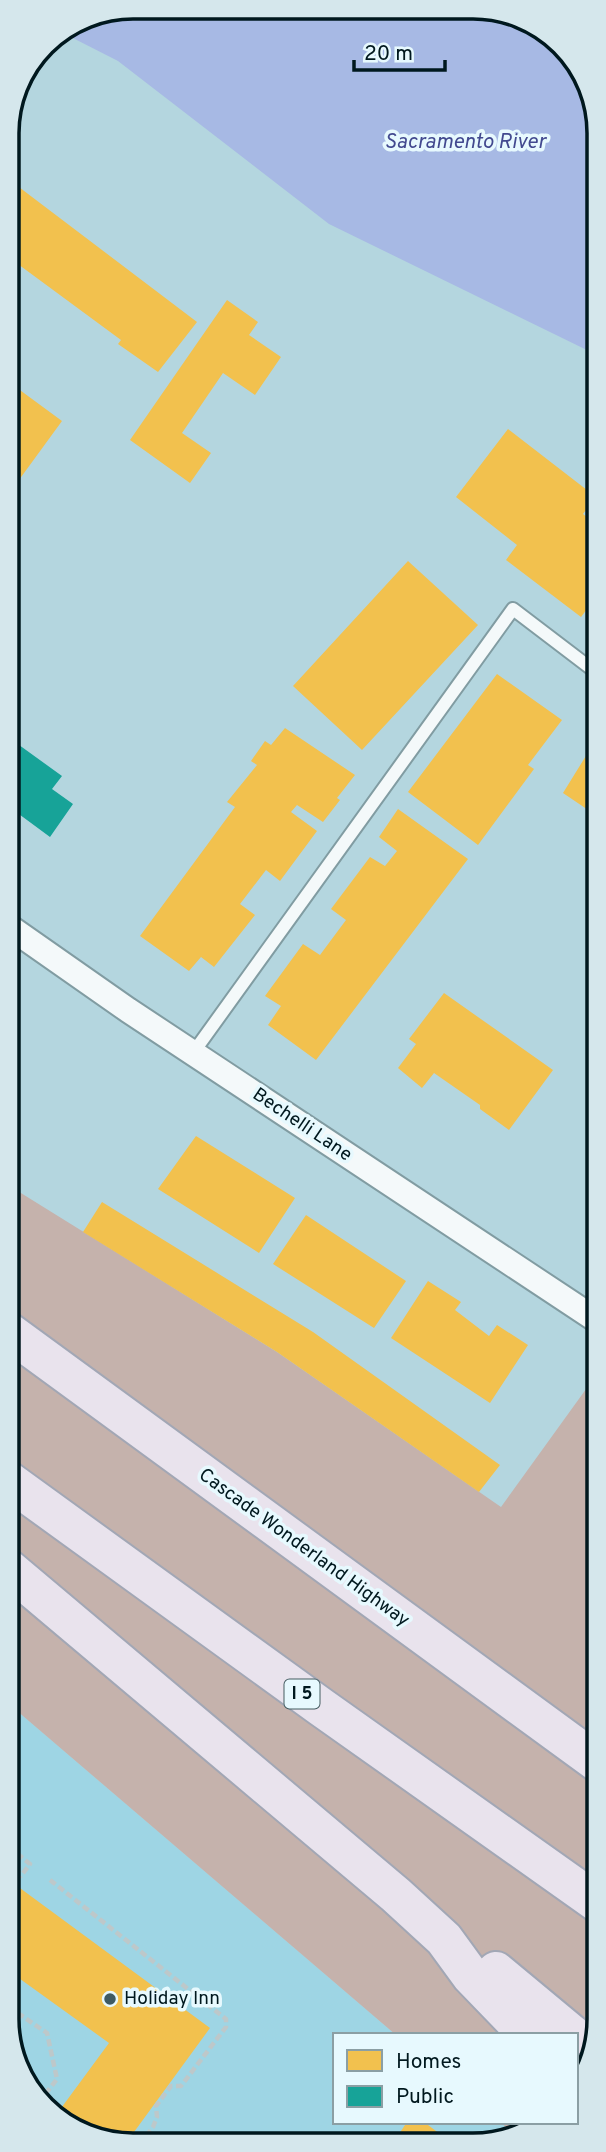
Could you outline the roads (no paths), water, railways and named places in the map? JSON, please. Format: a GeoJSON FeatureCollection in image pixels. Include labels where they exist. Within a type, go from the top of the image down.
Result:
{"type":"FeatureCollection","features":[{"type":"Feature","properties":{"kind":"highway","name":"Cascade Wonderland Highway"},"geometry":{"type":"LineString","coordinates":[[19,1339],[587,1755]]}},
{"type":"Feature","properties":{"kind":"highway","name":"I 5"},"geometry":{"type":"LineString","coordinates":[[19,1488],[321,1707],[587,1895]]}},
{"type":"Feature","properties":{"kind":"highway"},"geometry":{"type":"LineString","coordinates":[[19,1577],[365,1868],[444,1939],[471,1976],[526,2033]]}},
{"type":"Feature","properties":{"kind":"highway"},"geometry":{"type":"LineString","coordinates":[[412,1627],[587,1724]]}},
{"type":"Feature","properties":{"kind":"highway"},"geometry":{"type":"LineString","coordinates":[[444,1939],[485,1962],[571,2033]]}},
{"type":"Feature","properties":{"kind":"street","name":"Bechelli Lane"},"geometry":{"type":"LineString","coordinates":[[19,934],[193,1053],[587,1314]]}},
{"type":"Feature","properties":{"kind":"lane"},"geometry":{"type":"LineString","coordinates":[[193,1053],[513,610],[587,666]]}},
{"type":"Feature","properties":{"kind":"water","name":"Sacramento River"},"geometry":{"type":"Polygon","coordinates":[[[133,19],[473,19],[495,21],[530,34],[554,52],[568,70],[585,111],[587,350],[329,224],[118,61],[71,37],[96,25],[133,19]]]}},
{"type":"Feature","properties":{"kind":"place","name":"Holiday Inn"},"geometry":{"type":"Point","coordinates":[110,1999]}}]}
